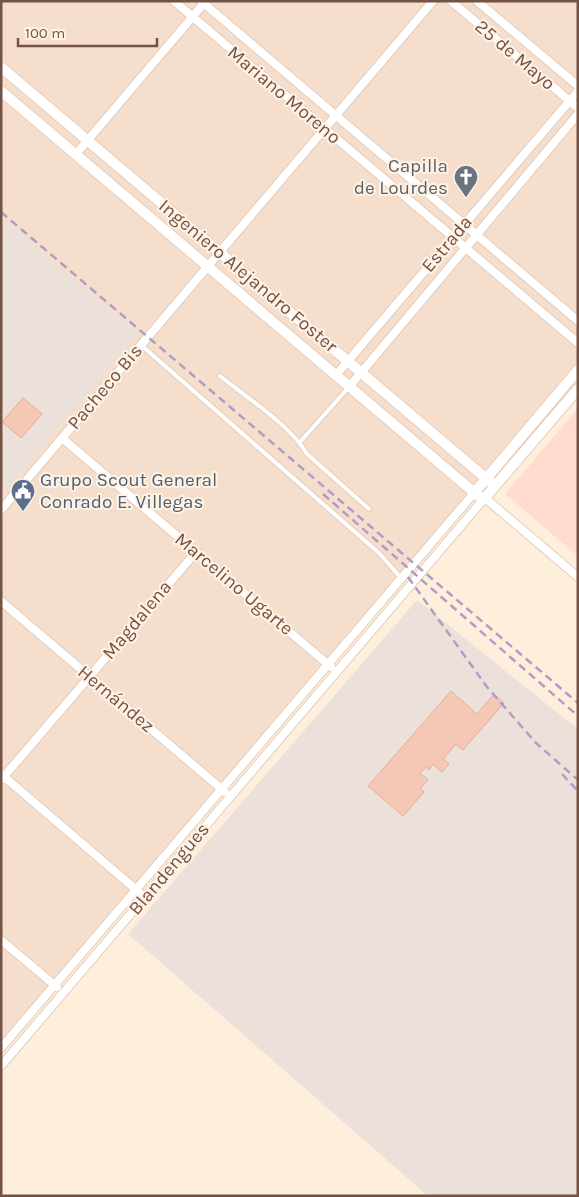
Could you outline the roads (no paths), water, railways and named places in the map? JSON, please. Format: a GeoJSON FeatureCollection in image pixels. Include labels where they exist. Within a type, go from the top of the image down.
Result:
{"type":"FeatureCollection","features":[{"type":"Feature","properties":{"kind":"street","name":"Mariano Moreno"},"geometry":{"type":"LineString","coordinates":[[174,1],[578,343]]}},
{"type":"Feature","properties":{"kind":"street","name":"Pacheco Bis"},"geometry":{"type":"LineString","coordinates":[[1,510],[433,1]]}},
{"type":"Feature","properties":{"kind":"street","name":"25 de Mayo"},"geometry":{"type":"LineString","coordinates":[[452,1],[578,108]]}},
{"type":"Feature","properties":{"kind":"street","name":"25 de Mayo"},"geometry":{"type":"LineString","coordinates":[[477,1],[578,86]]}},
{"type":"Feature","properties":{"kind":"street","name":"Mariano Moreno"},"geometry":{"type":"LineString","coordinates":[[204,2],[578,320]]}},
{"type":"Feature","properties":{"kind":"street"},"geometry":{"type":"LineString","coordinates":[[76,154],[204,2]]}},
{"type":"Feature","properties":{"kind":"street","name":"Ingeniero Alejandro Foster"},"geometry":{"type":"LineString","coordinates":[[1,67],[495,486]]}},
{"type":"Feature","properties":{"kind":"street","name":"Ingeniero Alejandro Foster"},"geometry":{"type":"LineString","coordinates":[[1,91],[474,493],[484,499]]}},
{"type":"Feature","properties":{"kind":"street","name":"Estrada"},"geometry":{"type":"LineString","coordinates":[[336,375],[578,91]]}},
{"type":"Feature","properties":{"kind":"street","name":"Estrada"},"geometry":{"type":"LineString","coordinates":[[349,387],[578,114]]}},
{"type":"Feature","properties":{"kind":"street"},"geometry":{"type":"LineString","coordinates":[[474,493],[578,370]]}},
{"type":"Feature","properties":{"kind":"street"},"geometry":{"type":"LineString","coordinates":[[578,389],[484,499],[578,577]]}},
{"type":"Feature","properties":{"kind":"street","name":"Marcelino Ugarte"},"geometry":{"type":"LineString","coordinates":[[62,438],[337,672]]}},
{"type":"Feature","properties":{"kind":"street","name":"Blandengues"},"geometry":{"type":"LineString","coordinates":[[1,1048],[474,493]]}},
{"type":"Feature","properties":{"kind":"street","name":"Blandengues"},"geometry":{"type":"LineString","coordinates":[[1,1066],[484,499]]}},
{"type":"Feature","properties":{"kind":"street","name":"Magdalena"},"geometry":{"type":"LineString","coordinates":[[2,777],[196,552]]}},
{"type":"Feature","properties":{"kind":"street","name":"Hernández"},"geometry":{"type":"LineString","coordinates":[[1,601],[231,796]]}},
{"type":"Feature","properties":{"kind":"street"},"geometry":{"type":"LineString","coordinates":[[2,777],[145,897]]}},
{"type":"Feature","properties":{"kind":"street"},"geometry":{"type":"LineString","coordinates":[[1,940],[63,993]]}},
{"type":"Feature","properties":{"kind":"lane"},"geometry":{"type":"LineString","coordinates":[[141,345],[379,553],[401,578]]}},
{"type":"Feature","properties":{"kind":"lane"},"geometry":{"type":"LineString","coordinates":[[220,376],[285,428],[300,442],[307,454],[369,509]]}},
{"type":"Feature","properties":{"kind":"lane"},"geometry":{"type":"LineString","coordinates":[[300,442],[349,387]]}},
{"type":"Feature","properties":{"kind":"railway"},"geometry":{"type":"LineString","coordinates":[[1,212],[578,703]]}},
{"type":"Feature","properties":{"kind":"railway"},"geometry":{"type":"LineString","coordinates":[[323,494],[578,716]]}},
{"type":"Feature","properties":{"kind":"railway"},"geometry":{"type":"LineString","coordinates":[[408,577],[487,687],[536,743],[578,780]]}},
{"type":"Feature","properties":{"kind":"railway"},"geometry":{"type":"LineString","coordinates":[[562,774],[578,791]]}},
{"type":"Feature","properties":{"kind":"place","name":"Capilla de Lourdes"},"geometry":{"type":"Point","coordinates":[466,198]}},
{"type":"Feature","properties":{"kind":"place","name":"Grupo Scout General Conrado E. Villegas"},"geometry":{"type":"Point","coordinates":[23,512]}}]}
